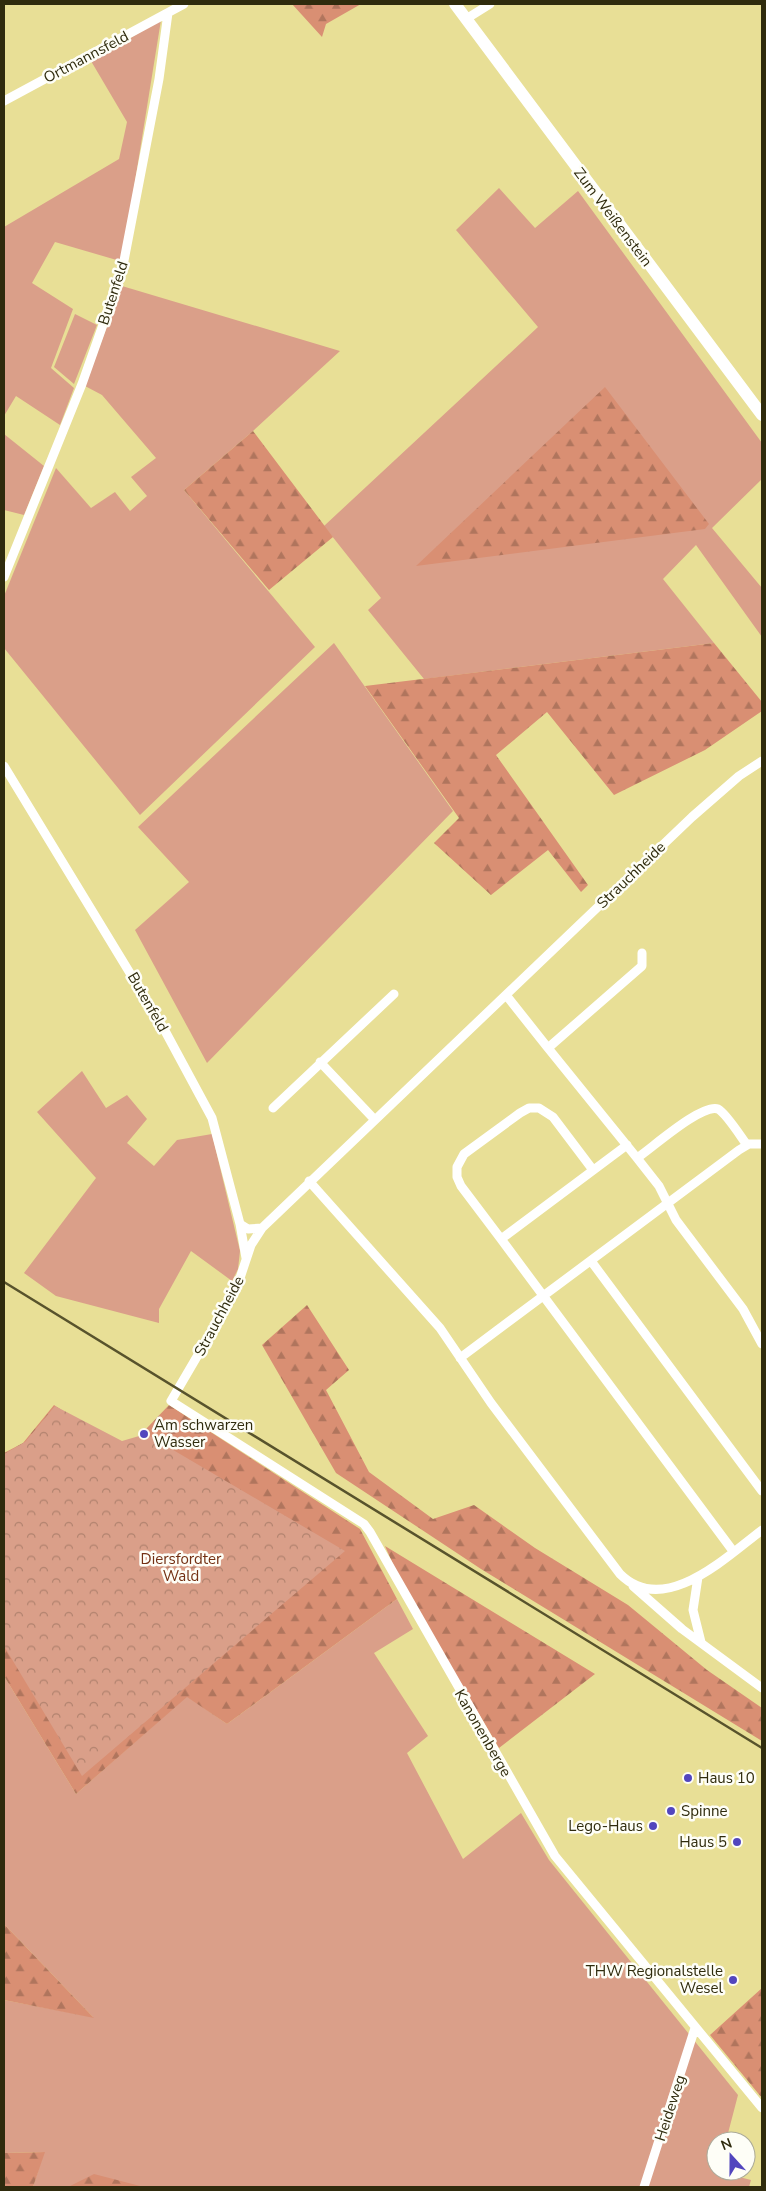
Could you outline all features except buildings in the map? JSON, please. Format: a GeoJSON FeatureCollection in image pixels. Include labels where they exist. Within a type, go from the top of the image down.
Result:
{"type":"FeatureCollection","features":[{"type":"Feature","properties":{"kind":"main road","name":"Zum Weißenstein"},"geometry":{"type":"LineString","coordinates":[[455,4],[762,414]]}},
{"type":"Feature","properties":{"kind":"street"},"geometry":{"type":"LineString","coordinates":[[171,9],[184,4]]}},
{"type":"Feature","properties":{"kind":"street"},"geometry":{"type":"LineString","coordinates":[[466,19],[490,4]]}},
{"type":"Feature","properties":{"kind":"street","name":"Ortmannsfeld"},"geometry":{"type":"LineString","coordinates":[[4,101],[171,9]]}},
{"type":"Feature","properties":{"kind":"street","name":"Butenfeld"},"geometry":{"type":"LineString","coordinates":[[4,577],[82,384],[122,271],[171,9]]}},
{"type":"Feature","properties":{"kind":"street","name":"Strauchheide"},"geometry":{"type":"LineString","coordinates":[[171,1401],[236,1290],[246,1258],[262,1228],[697,813],[739,776],[762,762]]}},
{"type":"Feature","properties":{"kind":"street","name":"Butenfeld"},"geometry":{"type":"LineString","coordinates":[[4,766],[159,1020],[212,1118],[240,1224],[246,1258]]}},
{"type":"Feature","properties":{"kind":"street"},"geometry":{"type":"LineString","coordinates":[[548,1048],[642,966],[642,952]]}},
{"type":"Feature","properties":{"kind":"street"},"geometry":{"type":"LineString","coordinates":[[273,1108],[394,994]]}},
{"type":"Feature","properties":{"kind":"street"},"geometry":{"type":"LineString","coordinates":[[506,995],[659,1186],[676,1220],[743,1309],[762,1344]]}},
{"type":"Feature","properties":{"kind":"street"},"geometry":{"type":"LineString","coordinates":[[320,1062],[374,1120]]}},
{"type":"Feature","properties":{"kind":"street"},"geometry":{"type":"LineString","coordinates":[[593,1170],[553,1117],[545,1110],[529,1108],[464,1154],[458,1163],[456,1172],[461,1186],[733,1551]]}},
{"type":"Feature","properties":{"kind":"street"},"geometry":{"type":"LineString","coordinates":[[637,1158],[698,1113],[711,1108],[721,1111],[747,1145]]}},
{"type":"Feature","properties":{"kind":"street"},"geometry":{"type":"LineString","coordinates":[[460,1358],[747,1145],[762,1144]]}},
{"type":"Feature","properties":{"kind":"street"},"geometry":{"type":"LineString","coordinates":[[501,1238],[626,1145]]}},
{"type":"Feature","properties":{"kind":"street"},"geometry":{"type":"LineString","coordinates":[[310,1181],[440,1328],[460,1358],[620,1574],[651,1603],[762,1688]]}},
{"type":"Feature","properties":{"kind":"street"},"geometry":{"type":"LineString","coordinates":[[240,1224],[248,1229],[262,1228]]}},
{"type":"Feature","properties":{"kind":"street"},"geometry":{"type":"LineString","coordinates":[[591,1261],[762,1491]]}},
{"type":"Feature","properties":{"kind":"street","name":"Kanonenberge"},"geometry":{"type":"LineString","coordinates":[[171,1401],[364,1524],[525,1807],[555,1856],[762,2108]]}},
{"type":"Feature","properties":{"kind":"street"},"geometry":{"type":"LineString","coordinates":[[630,1583],[644,1588],[674,1587],[698,1577],[762,1530]]}},
{"type":"Feature","properties":{"kind":"street"},"geometry":{"type":"LineString","coordinates":[[698,1577],[693,1610],[701,1642]]}},
{"type":"Feature","properties":{"kind":"street","name":"Heideweg"},"geometry":{"type":"LineString","coordinates":[[644,2187],[696,2028]]}},
{"type":"Feature","properties":{"kind":"green space"},"geometry":{"type":"Polygon","coordinates":[[[292,4],[361,4],[326,24],[322,37],[292,4]]]}},
{"type":"Feature","properties":{"kind":"green space"},"geometry":{"type":"Polygon","coordinates":[[[161,20],[126,237],[120,261],[55,242],[32,283],[73,309],[51,368],[74,388],[60,425],[16,396],[4,416],[4,227],[119,159],[127,122],[91,61],[161,20]]]}},
{"type":"Feature","properties":{"kind":"green space"},"geometry":{"type":"Polygon","coordinates":[[[499,188],[535,228],[578,191],[762,443],[762,479],[712,528],[762,588],[762,637],[696,545],[663,579],[714,643],[424,679],[368,610],[381,598],[324,526],[538,327],[456,230],[499,188]]]}},
{"type":"Feature","properties":{"kind":"green space"},"geometry":{"type":"Polygon","coordinates":[[[122,286],[340,351],[253,431],[184,490],[315,647],[140,815],[4,648],[4,596],[56,468],[91,508],[115,492],[130,511],[147,496],[131,477],[156,458],[102,395],[85,386],[122,286]]]}},
{"type":"Feature","properties":{"kind":"green space"},"geometry":{"type":"Polygon","coordinates":[[[75,314],[97,325],[74,384],[54,367],[75,314]]]}},
{"type":"Feature","properties":{"kind":"green space"},"geometry":{"type":"Polygon","coordinates":[[[605,387],[709,524],[705,529],[416,566],[605,387]]]}},
{"type":"Feature","properties":{"kind":"green space"},"geometry":{"type":"Polygon","coordinates":[[[253,431],[333,537],[269,590],[184,490],[253,431]]]}},
{"type":"Feature","properties":{"kind":"green space"},"geometry":{"type":"Polygon","coordinates":[[[4,434],[44,466],[24,515],[4,510],[4,434]]]}},
{"type":"Feature","properties":{"kind":"green space"},"geometry":{"type":"Polygon","coordinates":[[[334,643],[453,811],[207,1063],[135,930],[189,882],[138,827],[334,643]]]}},
{"type":"Feature","properties":{"kind":"green space"},"geometry":{"type":"Polygon","coordinates":[[[714,643],[762,702],[762,711],[705,750],[614,795],[547,712],[496,755],[588,885],[581,892],[548,850],[491,895],[434,843],[459,818],[365,686],[714,643]]]}},
{"type":"Feature","properties":{"kind":"green space"},"geometry":{"type":"Polygon","coordinates":[[[82,1071],[106,1108],[127,1095],[147,1119],[127,1143],[154,1166],[177,1140],[212,1134],[240,1251],[238,1269],[232,1281],[191,1251],[159,1309],[159,1323],[56,1296],[24,1273],[96,1178],[37,1112],[82,1071]]]}},
{"type":"Feature","properties":{"kind":"green space"},"geometry":{"type":"Polygon","coordinates":[[[307,1305],[349,1370],[326,1390],[369,1472],[433,1519],[474,1505],[535,1548],[628,1605],[707,1670],[762,1708],[762,1741],[481,1569],[336,1473],[262,1345],[307,1305]]]}},
{"type":"Feature","properties":{"kind":"green space","name":"Diersfordter Wald"},"geometry":{"type":"Polygon","coordinates":[[[54,1405],[124,1452],[169,1405],[360,1529],[397,1599],[227,1724],[187,1697],[76,1794],[4,1676],[4,1453],[23,1443],[54,1405]]]}},
{"type":"Feature","properties":{"kind":"green space","name":"Diersfordter Wald"},"geometry":{"type":"Polygon","coordinates":[[[55,1406],[122,1441],[146,1434],[345,1551],[82,1776],[4,1646],[4,1454],[25,1442],[55,1406]]]}},
{"type":"Feature","properties":{"kind":"green space"},"geometry":{"type":"Polygon","coordinates":[[[385,1546],[595,1674],[499,1748],[400,1580],[385,1546]]]}},
{"type":"Feature","properties":{"kind":"green space"},"geometry":{"type":"Polygon","coordinates":[[[397,1599],[413,1629],[374,1653],[428,1736],[407,1753],[463,1859],[521,1813],[549,1860],[738,2095],[729,2131],[706,2131],[706,2181],[751,2181],[749,2187],[33,2187],[44,2152],[4,2153],[4,2000],[93,2017],[4,1924],[4,1676],[76,1794],[187,1696],[227,1724],[397,1599]]]}},
{"type":"Feature","properties":{"kind":"green space"},"geometry":{"type":"Polygon","coordinates":[[[4,1924],[94,2018],[4,2000],[4,1924]]]}},
{"type":"Feature","properties":{"kind":"green space"},"geometry":{"type":"Polygon","coordinates":[[[762,1988],[762,2098],[710,2035],[762,1988]]]}},
{"type":"Feature","properties":{"kind":"green space"},"geometry":{"type":"Polygon","coordinates":[[[45,2152],[33,2187],[4,2187],[4,2153],[45,2152]]]}},
{"type":"Feature","properties":{"kind":"green space"},"geometry":{"type":"Polygon","coordinates":[[[94,2174],[144,2187],[68,2187],[94,2174]]]}},
{"type":"Feature","properties":{"kind":"railway"},"geometry":{"type":"LineString","coordinates":[[4,1282],[762,1748]]}},
{"type":"Feature","properties":{"kind":"place","name":"Am schwarzen Wasser"},"geometry":{"type":"Point","coordinates":[144,1434]}},
{"type":"Feature","properties":{"kind":"place","name":"Haus 10"},"geometry":{"type":"Point","coordinates":[688,1778]}},
{"type":"Feature","properties":{"kind":"place","name":"Spinne"},"geometry":{"type":"Point","coordinates":[671,1811]}},
{"type":"Feature","properties":{"kind":"place","name":"Lego-Haus"},"geometry":{"type":"Point","coordinates":[653,1826]}},
{"type":"Feature","properties":{"kind":"place","name":"Haus 5"},"geometry":{"type":"Point","coordinates":[737,1842]}},
{"type":"Feature","properties":{"kind":"place","name":"THW Regionalstelle Wesel"},"geometry":{"type":"Point","coordinates":[733,1980]}}]}
